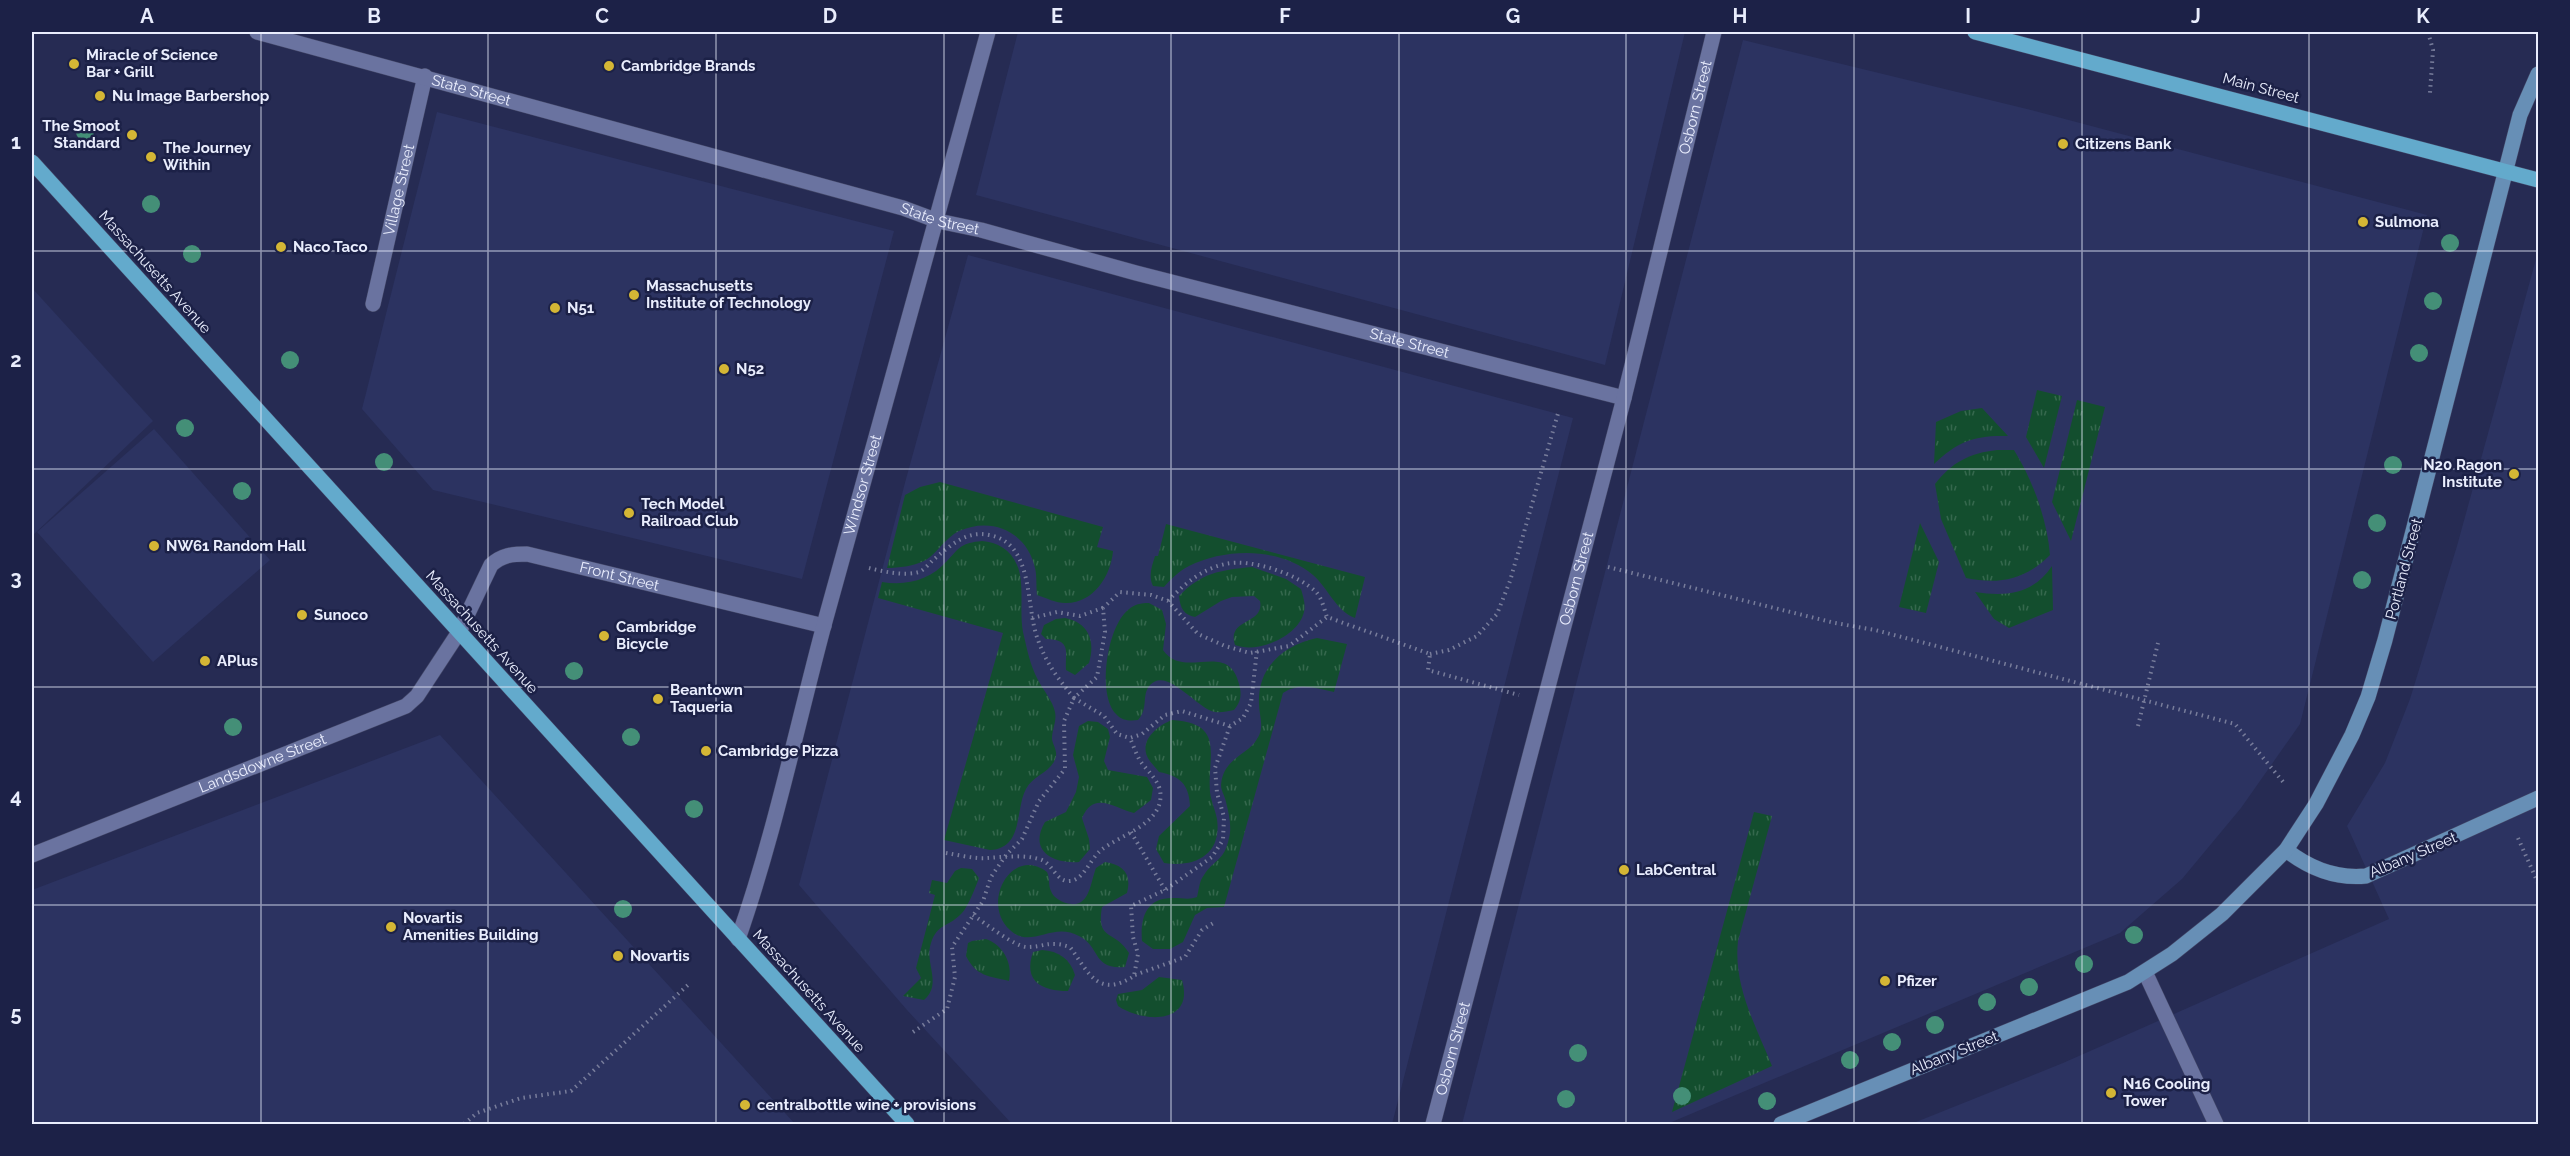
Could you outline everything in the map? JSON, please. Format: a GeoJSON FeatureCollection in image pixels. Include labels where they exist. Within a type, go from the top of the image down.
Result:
{"type":"FeatureCollection","features":[{"type":"Feature","properties":{"kind":"main road","name":"Main Street"},"geometry":{"type":"LineString","coordinates":[[1975,32],[2538,180]]}},
{"type":"Feature","properties":{"kind":"main road","name":"Portland Street"},"geometry":{"type":"LineString","coordinates":[[2128,982],[2145,972],[2222,914],[2286,850],[2316,804],[2352,735],[2368,697],[2385,640],[2523,104],[2538,74]]}},
{"type":"Feature","properties":{"kind":"main road","name":"Massachusetts Avenue"},"geometry":{"type":"LineString","coordinates":[[32,162],[907,1125]]}},
{"type":"Feature","properties":{"kind":"main road","name":"Albany Street"},"geometry":{"type":"LineString","coordinates":[[2286,850],[2301,861],[2322,871],[2346,876],[2366,876],[2538,798]]}},
{"type":"Feature","properties":{"kind":"main road","name":"Albany Street"},"geometry":{"type":"LineString","coordinates":[[1781,1125],[2128,982]]}},
{"type":"Feature","properties":{"kind":"street","name":"State Street"},"geometry":{"type":"LineString","coordinates":[[257,32],[903,208],[938,221],[981,230],[1136,273],[1624,398]]}},
{"type":"Feature","properties":{"kind":"street","name":"Windsor Street"},"geometry":{"type":"LineString","coordinates":[[738,939],[764,861],[824,626],[938,221],[988,32]]}},
{"type":"Feature","properties":{"kind":"street","name":"Osborn Street"},"geometry":{"type":"LineString","coordinates":[[1433,1125],[1624,398],[1714,32]]}},
{"type":"Feature","properties":{"kind":"street","name":"Village Street"},"geometry":{"type":"LineString","coordinates":[[373,304],[425,76]]}},
{"type":"Feature","properties":{"kind":"street","name":"Front Street"},"geometry":{"type":"LineString","coordinates":[[459,632],[490,565],[500,557],[513,554],[527,554],[824,626]]}},
{"type":"Feature","properties":{"kind":"street","name":"Landsdowne Street"},"geometry":{"type":"LineString","coordinates":[[32,855],[406,706],[417,696],[459,632]]}},
{"type":"Feature","properties":{"kind":"street"},"geometry":{"type":"LineString","coordinates":[[2145,972],[2216,1125]]}},
{"type":"Feature","properties":{"kind":"path"},"geometry":{"type":"LineString","coordinates":[[2428,32],[2433,50],[2430,93]]}},
{"type":"Feature","properties":{"kind":"path"},"geometry":{"type":"LineString","coordinates":[[1168,601],[1186,582],[1203,573],[1226,563],[1253,564],[1302,580],[1318,594],[1327,617],[1430,654],[1449,650],[1477,636],[1497,614],[1510,581],[1559,410]]}},
{"type":"Feature","properties":{"kind":"path"},"geometry":{"type":"LineString","coordinates":[[842,563],[900,573],[921,572],[960,538],[979,533],[999,537],[1023,565],[1038,640],[1054,674],[1074,698],[1104,716],[1117,734],[1130,738],[1142,734],[1165,715],[1182,711],[1230,726]]}},
{"type":"Feature","properties":{"kind":"path"},"geometry":{"type":"LineString","coordinates":[[1608,567],[1835,623],[1875,630],[2235,724],[2284,783]]}},
{"type":"Feature","properties":{"kind":"path"},"geometry":{"type":"LineString","coordinates":[[1032,618],[1057,612],[1080,616],[1103,608],[1120,592],[1151,595],[1168,601],[1198,634],[1225,646],[1250,653],[1289,646],[1327,617]]}},
{"type":"Feature","properties":{"kind":"path"},"geometry":{"type":"LineString","coordinates":[[913,1032],[947,1009],[955,977],[952,947],[983,901],[991,877],[1006,855],[1022,839],[1039,801],[1065,769],[1064,721],[1074,698],[1097,677],[1105,632],[1103,608]]}},
{"type":"Feature","properties":{"kind":"path"},"geometry":{"type":"LineString","coordinates":[[2138,726],[2158,643]]}},
{"type":"Feature","properties":{"kind":"path"},"geometry":{"type":"LineString","coordinates":[[1134,976],[1138,954],[1133,937],[1131,906],[1165,890],[1212,857],[1223,840],[1224,817],[1215,768],[1230,726],[1243,718],[1251,703],[1257,650]]}},
{"type":"Feature","properties":{"kind":"path"},"geometry":{"type":"LineString","coordinates":[[1430,654],[1428,670],[1510,693]]}},
{"type":"Feature","properties":{"kind":"path"},"geometry":{"type":"LineString","coordinates":[[946,853],[986,858],[1006,855],[1041,860],[1055,869],[1060,879],[1073,881],[1083,876],[1088,863],[1102,849],[1150,819],[1159,808],[1160,789],[1140,760],[1130,738]]}},
{"type":"Feature","properties":{"kind":"path"},"geometry":{"type":"LineString","coordinates":[[2507,813],[2538,883]]}},
{"type":"Feature","properties":{"kind":"path"},"geometry":{"type":"LineString","coordinates":[[1131,832],[1165,890]]}},
{"type":"Feature","properties":{"kind":"path"},"geometry":{"type":"LineString","coordinates":[[974,915],[1004,934],[1016,945],[1028,947],[1048,943],[1070,947],[1090,977],[1106,986],[1120,985],[1134,976],[1185,957],[1202,930],[1215,922]]}},
{"type":"Feature","properties":{"kind":"path"},"geometry":{"type":"LineString","coordinates":[[464,1125],[477,1113],[521,1098],[571,1092],[688,985]]}},
{"type":"Feature","properties":{"kind":"shaded area"},"geometry":{"type":"Polygon","coordinates":[[[1018,32],[1685,32],[1605,365],[976,195],[1018,32]]]}},
{"type":"Feature","properties":{"kind":"shaded area"},"geometry":{"type":"Polygon","coordinates":[[[1743,40],[2027,109],[2427,215],[2300,724],[2241,808],[2182,879],[2120,933],[1667,1124],[1462,1124],[1743,40]]]}},
{"type":"Feature","properties":{"kind":"shaded area","name":"Massachusetts Institute of Technology"},"geometry":{"type":"Polygon","coordinates":[[[437,112],[894,231],[802,579],[433,490],[362,409],[437,112]]]}},
{"type":"Feature","properties":{"kind":"shaded area"},"geometry":{"type":"Polygon","coordinates":[[[2538,252],[2538,1124],[1911,1124],[2063,1063],[2389,919],[2347,826],[2385,763],[2410,699],[2457,546],[2538,252]]]}},
{"type":"Feature","properties":{"kind":"shaded area"},"geometry":{"type":"Polygon","coordinates":[[[968,255],[1573,418],[1392,1124],[1012,1124],[907,1010],[799,885],[906,479],[968,255]]]}},
{"type":"Feature","properties":{"kind":"shaded area"},"geometry":{"type":"Polygon","coordinates":[[[32,288],[153,421],[32,536],[32,288]]]}},
{"type":"Feature","properties":{"kind":"shaded area","name":"NW61 Random Hall"},"geometry":{"type":"Polygon","coordinates":[[[154,429],[270,560],[153,662],[37,532],[154,429]]]}},
{"type":"Feature","properties":{"kind":"shaded area","name":"Novartis Amenities Building"},"geometry":{"type":"Polygon","coordinates":[[[440,735],[795,1124],[32,1124],[32,890],[440,735]]]}},
{"type":"Feature","properties":{"kind":"green space"},"geometry":{"type":"Polygon","coordinates":[[[2037,390],[2062,396],[2044,468],[2026,437],[2037,390]]]}},
{"type":"Feature","properties":{"kind":"green space"},"geometry":{"type":"Polygon","coordinates":[[[2077,400],[2105,407],[2071,541],[2052,502],[2077,400]]]}},
{"type":"Feature","properties":{"kind":"green space"},"geometry":{"type":"Polygon","coordinates":[[[1982,408],[2008,436],[1976,438],[1968,441],[1951,450],[1934,464],[1936,422],[1961,411],[1982,408]]]}},
{"type":"Feature","properties":{"kind":"green space"},"geometry":{"type":"Polygon","coordinates":[[[2014,450],[2027,474],[2042,514],[2050,555],[2032,570],[2012,578],[1990,581],[1966,578],[1941,519],[1935,484],[1941,476],[1962,460],[1978,453],[2014,450]]]}},
{"type":"Feature","properties":{"kind":"green space"},"geometry":{"type":"Polygon","coordinates":[[[940,482],[1103,527],[1097,547],[1113,551],[1109,570],[1099,587],[1084,599],[1075,602],[1058,602],[1037,595],[1035,568],[1031,555],[1024,545],[1006,530],[984,525],[959,531],[924,561],[887,568],[905,495],[920,487],[940,482]]]}},
{"type":"Feature","properties":{"kind":"green space"},"geometry":{"type":"Polygon","coordinates":[[[1920,523],[1939,562],[1926,613],[1899,607],[1920,523]]]}},
{"type":"Feature","properties":{"kind":"green space"},"geometry":{"type":"Polygon","coordinates":[[[1166,524],[1365,577],[1355,618],[1337,605],[1313,575],[1285,559],[1269,555],[1236,554],[1204,560],[1185,568],[1164,587],[1153,586],[1152,567],[1155,556],[1158,556],[1166,524]]]}},
{"type":"Feature","properties":{"kind":"green space"},"geometry":{"type":"Polygon","coordinates":[[[982,541],[1003,548],[1017,565],[1021,580],[1022,624],[1027,651],[1035,674],[1054,708],[1055,715],[1052,739],[1056,754],[1054,761],[1026,789],[1017,826],[1008,842],[1001,848],[990,850],[944,840],[1003,633],[878,598],[882,582],[909,582],[926,577],[940,568],[962,546],[982,541]]]}},
{"type":"Feature","properties":{"kind":"green space"},"geometry":{"type":"Polygon","coordinates":[[[2052,566],[2053,610],[2009,628],[1994,619],[1975,592],[1998,594],[2028,588],[2045,575],[2052,566]]]}},
{"type":"Feature","properties":{"kind":"green space"},"geometry":{"type":"Polygon","coordinates":[[[1252,567],[1286,579],[1301,589],[1304,612],[1294,629],[1285,636],[1254,647],[1235,645],[1236,630],[1260,609],[1260,601],[1254,596],[1232,597],[1195,617],[1183,610],[1179,596],[1195,582],[1221,571],[1252,567]]]}},
{"type":"Feature","properties":{"kind":"green space"},"geometry":{"type":"Polygon","coordinates":[[[1149,603],[1162,610],[1166,624],[1163,650],[1172,659],[1193,663],[1216,662],[1225,664],[1233,671],[1241,695],[1234,710],[1215,712],[1173,684],[1157,681],[1147,689],[1143,711],[1138,720],[1126,720],[1116,714],[1107,692],[1107,661],[1110,645],[1121,619],[1128,610],[1138,604],[1149,603]]]}},
{"type":"Feature","properties":{"kind":"green space"},"geometry":{"type":"Polygon","coordinates":[[[1065,618],[1085,628],[1091,640],[1089,663],[1075,675],[1066,670],[1066,652],[1063,644],[1046,639],[1041,634],[1044,625],[1056,619],[1065,618]]]}},
{"type":"Feature","properties":{"kind":"green space"},"geometry":{"type":"Polygon","coordinates":[[[1317,638],[1347,644],[1334,692],[1301,687],[1283,693],[1224,907],[1207,908],[1195,915],[1183,942],[1170,949],[1153,949],[1142,941],[1142,924],[1151,905],[1165,899],[1197,897],[1202,877],[1222,856],[1227,846],[1230,825],[1221,787],[1223,776],[1231,763],[1253,744],[1259,735],[1260,691],[1268,669],[1284,652],[1305,641],[1317,638]]]}},
{"type":"Feature","properties":{"kind":"green space"},"geometry":{"type":"Polygon","coordinates":[[[1172,720],[1189,722],[1200,727],[1207,735],[1211,754],[1210,792],[1217,819],[1217,831],[1211,850],[1196,861],[1176,864],[1164,863],[1156,849],[1159,836],[1190,806],[1188,792],[1178,779],[1159,772],[1148,758],[1146,750],[1148,738],[1162,725],[1172,720]]]}},
{"type":"Feature","properties":{"kind":"green space"},"geometry":{"type":"Polygon","coordinates":[[[1088,721],[1098,722],[1108,729],[1110,737],[1104,761],[1108,770],[1147,777],[1153,788],[1151,800],[1134,813],[1105,803],[1092,805],[1082,818],[1090,849],[1079,862],[1060,861],[1046,854],[1039,841],[1045,822],[1066,812],[1076,792],[1079,777],[1073,755],[1079,726],[1088,721]]]}},
{"type":"Feature","properties":{"kind":"green space"},"geometry":{"type":"Polygon","coordinates":[[[1754,812],[1772,816],[1738,941],[1737,958],[1742,990],[1772,1066],[1672,1112],[1754,812]]]}},
{"type":"Feature","properties":{"kind":"green space"},"geometry":{"type":"Polygon","coordinates":[[[1105,862],[1117,865],[1125,871],[1128,880],[1127,893],[1102,907],[1101,918],[1104,931],[1124,946],[1129,953],[1125,967],[1107,965],[1086,941],[1069,932],[1026,937],[1010,930],[1002,919],[998,906],[999,893],[1004,881],[1012,871],[1022,866],[1034,866],[1047,872],[1053,895],[1064,902],[1074,904],[1080,903],[1088,894],[1096,868],[1105,862]]]}},
{"type":"Feature","properties":{"kind":"green space"},"geometry":{"type":"Polygon","coordinates":[[[961,868],[972,869],[979,878],[963,912],[936,932],[933,937],[929,951],[933,980],[929,994],[924,1000],[903,996],[921,978],[916,968],[935,895],[929,893],[932,880],[947,883],[955,871],[961,868]]]}},
{"type":"Feature","properties":{"kind":"green space"},"geometry":{"type":"Polygon","coordinates":[[[986,939],[1002,950],[1008,961],[1009,981],[978,971],[966,956],[968,943],[986,939]]]}},
{"type":"Feature","properties":{"kind":"green space"},"geometry":{"type":"Polygon","coordinates":[[[1042,950],[1059,954],[1070,964],[1075,975],[1068,991],[1058,991],[1042,986],[1033,977],[1030,970],[1033,952],[1042,950]]]}},
{"type":"Feature","properties":{"kind":"green space"},"geometry":{"type":"Polygon","coordinates":[[[1159,977],[1182,980],[1184,995],[1181,1005],[1174,1012],[1153,1017],[1128,1012],[1118,1006],[1116,1000],[1118,994],[1142,990],[1159,977]]]}},
{"type":"Feature","properties":{"kind":"place","name":"Miracle of Science Bar + Grill"},"geometry":{"type":"Point","coordinates":[74,64]}},
{"type":"Feature","properties":{"kind":"place","name":"Cambridge Brands"},"geometry":{"type":"Point","coordinates":[609,66]}},
{"type":"Feature","properties":{"kind":"place","name":"Nu Image Barbershop"},"geometry":{"type":"Point","coordinates":[100,96]}},
{"type":"Feature","properties":{"kind":"place","name":"The Smoot Standard"},"geometry":{"type":"Point","coordinates":[132,135]}},
{"type":"Feature","properties":{"kind":"place","name":"Citizens Bank"},"geometry":{"type":"Point","coordinates":[2063,144]}},
{"type":"Feature","properties":{"kind":"place","name":"The Journey Within"},"geometry":{"type":"Point","coordinates":[151,157]}},
{"type":"Feature","properties":{"kind":"place","name":"Sulmona"},"geometry":{"type":"Point","coordinates":[2363,222]}},
{"type":"Feature","properties":{"kind":"place","name":"Naco Taco"},"geometry":{"type":"Point","coordinates":[281,247]}},
{"type":"Feature","properties":{"kind":"place","name":"Massachusetts Institute of Technology"},"geometry":{"type":"Point","coordinates":[634,295]}},
{"type":"Feature","properties":{"kind":"place","name":"N51"},"geometry":{"type":"Point","coordinates":[555,308]}},
{"type":"Feature","properties":{"kind":"place","name":"N52"},"geometry":{"type":"Point","coordinates":[724,369]}},
{"type":"Feature","properties":{"kind":"place","name":"N20 Ragon Institute"},"geometry":{"type":"Point","coordinates":[2514,474]}},
{"type":"Feature","properties":{"kind":"place","name":"Tech Model Railroad Club"},"geometry":{"type":"Point","coordinates":[629,513]}},
{"type":"Feature","properties":{"kind":"place","name":"NW61 Random Hall"},"geometry":{"type":"Point","coordinates":[154,546]}},
{"type":"Feature","properties":{"kind":"place","name":"Sunoco"},"geometry":{"type":"Point","coordinates":[302,615]}},
{"type":"Feature","properties":{"kind":"place","name":"Cambridge Bicycle"},"geometry":{"type":"Point","coordinates":[604,636]}},
{"type":"Feature","properties":{"kind":"place","name":"APlus"},"geometry":{"type":"Point","coordinates":[205,661]}},
{"type":"Feature","properties":{"kind":"place","name":"Beantown Taqueria"},"geometry":{"type":"Point","coordinates":[658,699]}},
{"type":"Feature","properties":{"kind":"place","name":"Cambridge Pizza"},"geometry":{"type":"Point","coordinates":[706,751]}},
{"type":"Feature","properties":{"kind":"place","name":"LabCentral"},"geometry":{"type":"Point","coordinates":[1624,870]}},
{"type":"Feature","properties":{"kind":"place","name":"Novartis Amenities Building"},"geometry":{"type":"Point","coordinates":[391,927]}},
{"type":"Feature","properties":{"kind":"place","name":"Novartis"},"geometry":{"type":"Point","coordinates":[618,956]}},
{"type":"Feature","properties":{"kind":"place","name":"Pfizer"},"geometry":{"type":"Point","coordinates":[1885,981]}},
{"type":"Feature","properties":{"kind":"place","name":"N16 Cooling Tower"},"geometry":{"type":"Point","coordinates":[2111,1093]}},
{"type":"Feature","properties":{"kind":"place","name":"centralbottle wine + provisions"},"geometry":{"type":"Point","coordinates":[745,1105]}}]}
